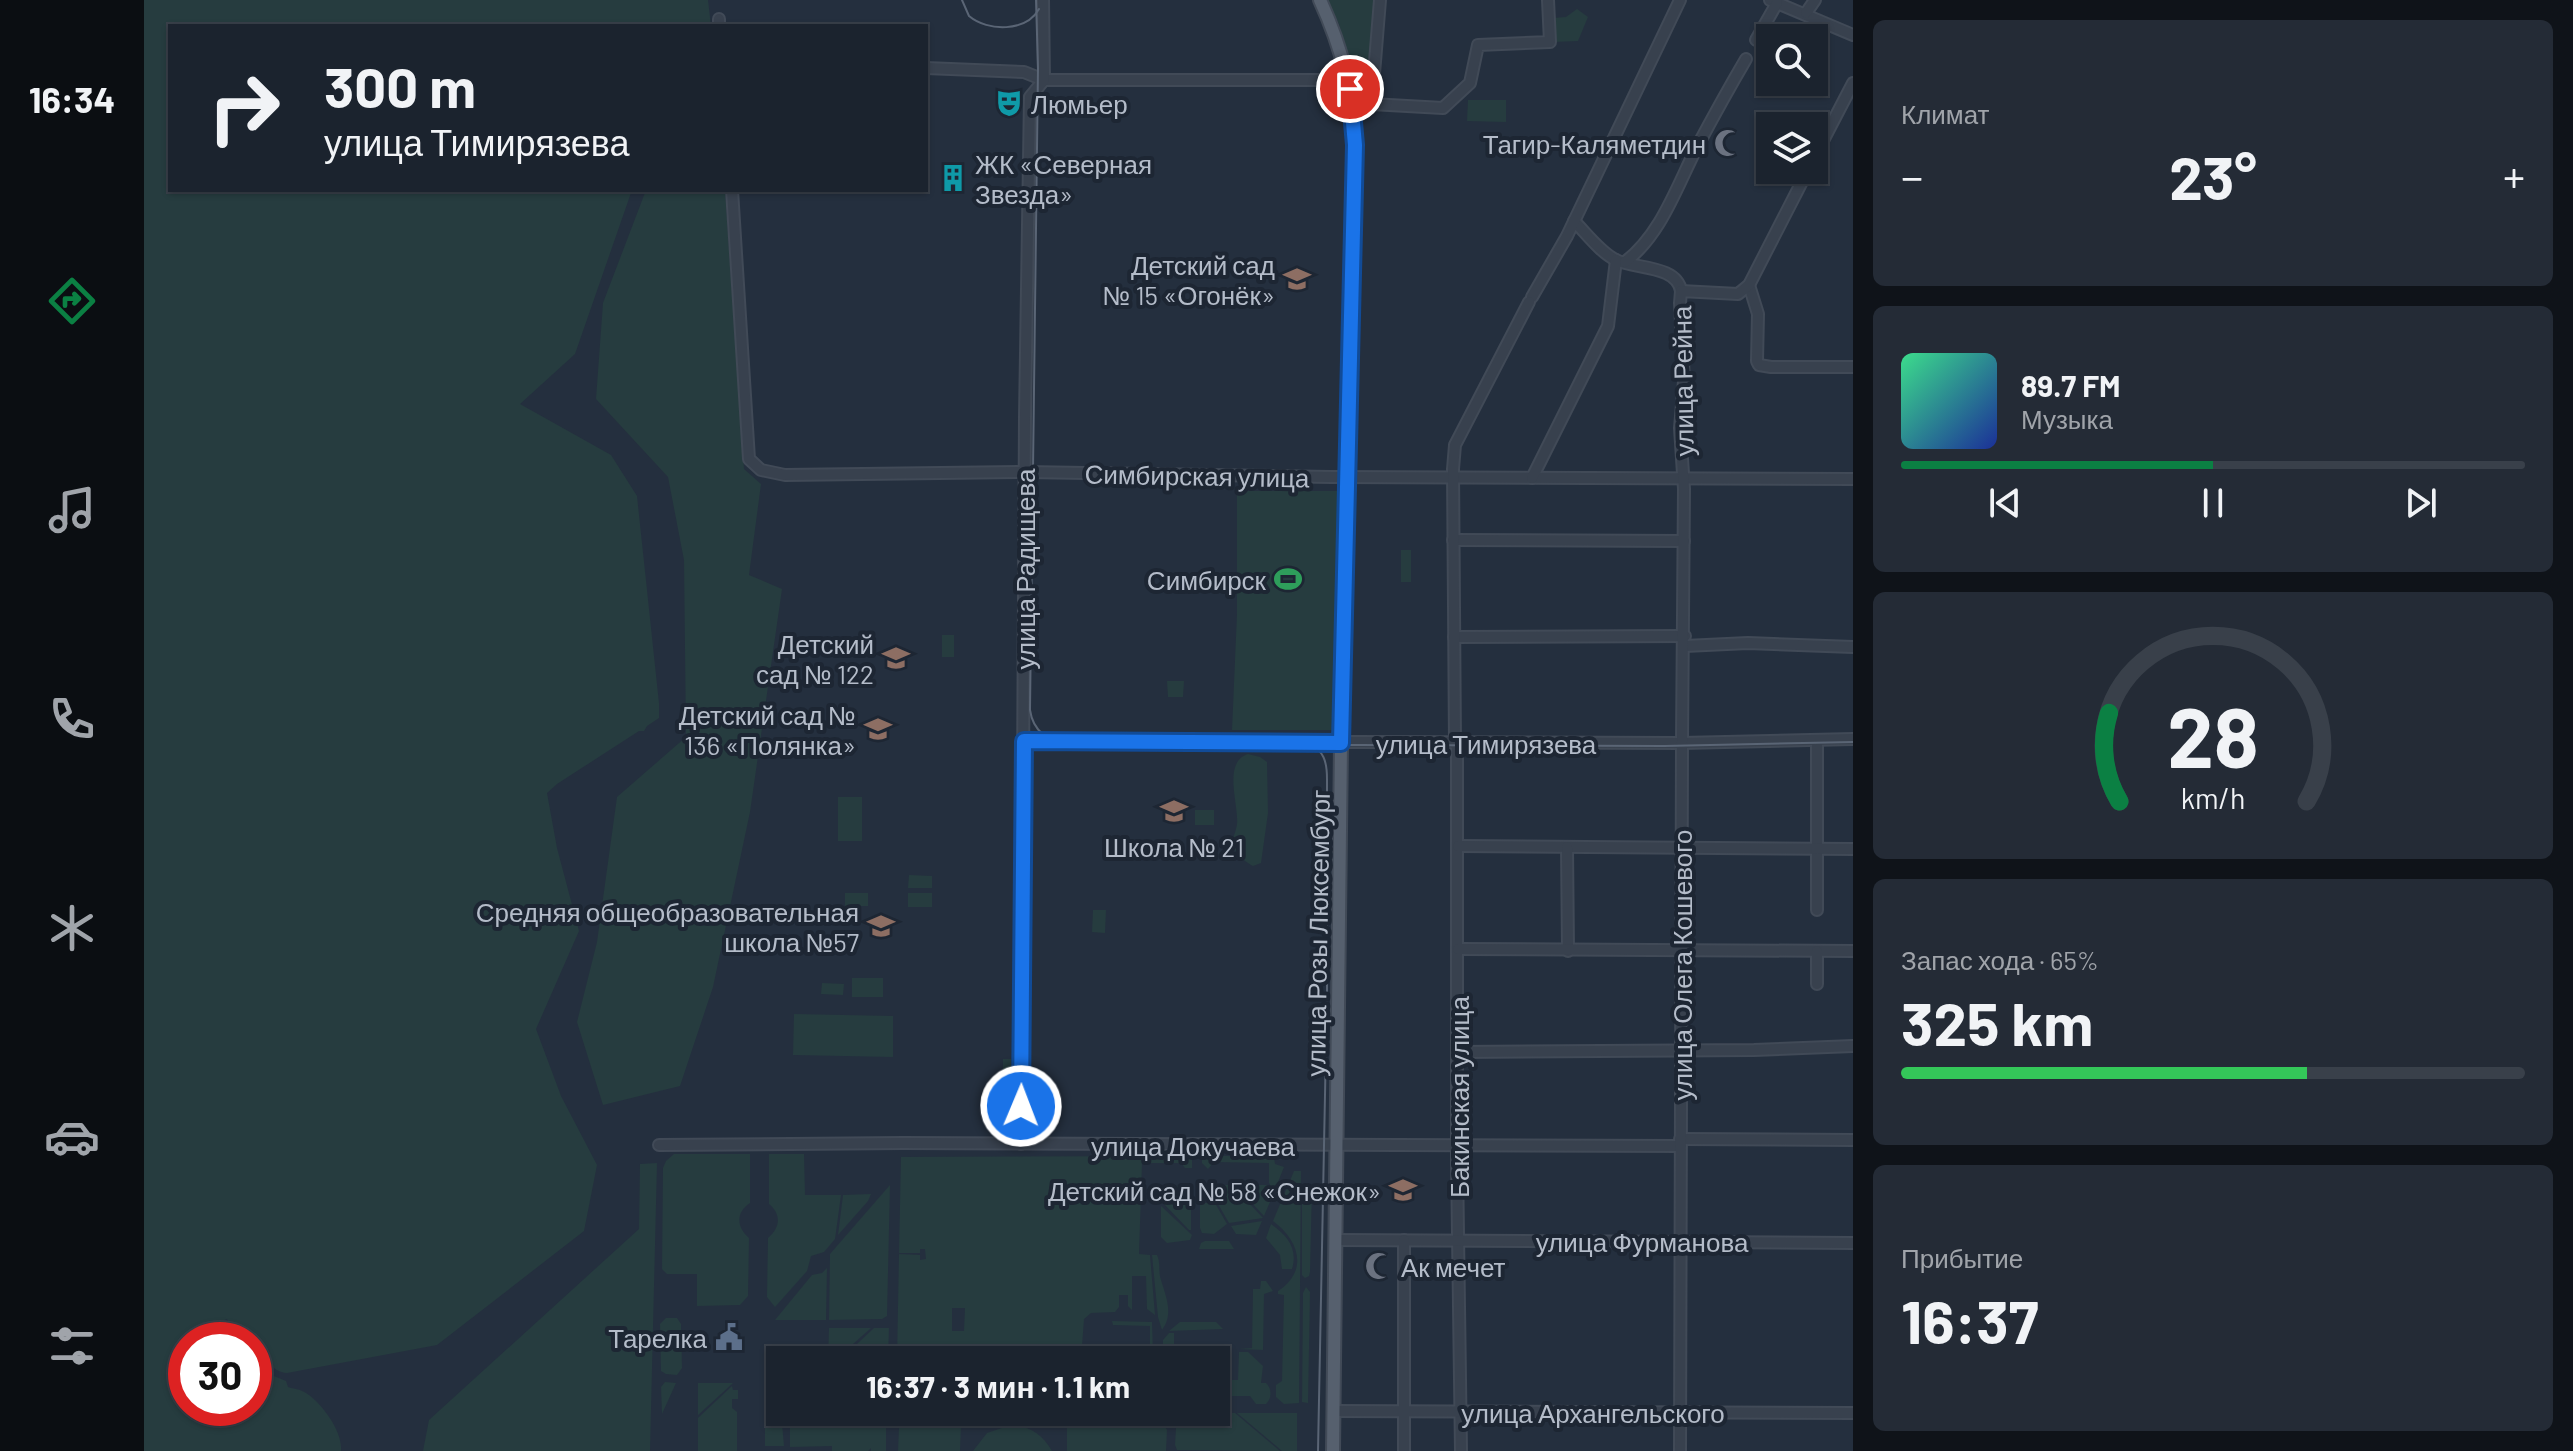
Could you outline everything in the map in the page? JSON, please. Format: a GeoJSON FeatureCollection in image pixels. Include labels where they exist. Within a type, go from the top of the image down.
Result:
{"type":"FeatureCollection","features":[{"type":"Feature","properties":{"kind":"main road","name":"улица Розы Люксембург"},"geometry":{"type":"LineString","coordinates":[[1320,0],[1339,46],[1348,80],[1353,103],[1355,145],[1341,743],[1333,1451]]}},
{"type":"Feature","properties":{"kind":"street","name":"улица Радищева"},"geometry":{"type":"LineString","coordinates":[[1021,1144],[1030,97],[1044,80],[1043,0]]}},
{"type":"Feature","properties":{"kind":"street"},"geometry":{"type":"LineString","coordinates":[[1367,102],[1373,86],[1380,0]]}},
{"type":"Feature","properties":{"kind":"street"},"geometry":{"type":"LineString","coordinates":[[1353,103],[1443,108],[1470,83],[1478,45],[1550,42],[1548,0]]}},
{"type":"Feature","properties":{"kind":"street","name":"Бакинская улица"},"geometry":{"type":"LineString","coordinates":[[1461,1451],[1453,540],[1453,478],[1457,439],[1574,221],[1680,0]]}},
{"type":"Feature","properties":{"kind":"street"},"geometry":{"type":"LineString","coordinates":[[1806,13],[1815,0]]}},
{"type":"Feature","properties":{"kind":"street"},"geometry":{"type":"LineString","coordinates":[[1764,24],[1774,2],[1853,35]]}},
{"type":"Feature","properties":{"kind":"street"},"geometry":{"type":"LineString","coordinates":[[1621,261],[1639,252],[1655,230],[1746,59]]}},
{"type":"Feature","properties":{"kind":"street"},"geometry":{"type":"LineString","coordinates":[[928,68],[1024,72],[1044,80],[1348,80]]}},
{"type":"Feature","properties":{"kind":"street"},"geometry":{"type":"LineString","coordinates":[[1828,131],[1853,83]]}},
{"type":"Feature","properties":{"kind":"street"},"geometry":{"type":"LineString","coordinates":[[1801,184],[1749,285],[1758,314],[1757,361],[1759,365],[1771,367],[1853,367]]}},
{"type":"Feature","properties":{"kind":"street","name":"Симбирская улица"},"geometry":{"type":"LineString","coordinates":[[732,192],[749,460],[761,470],[781,474],[1025,472],[1853,479]]}},
{"type":"Feature","properties":{"kind":"street"},"geometry":{"type":"LineString","coordinates":[[1574,221],[1621,261],[1669,274],[1678,281],[1681,291]]}},
{"type":"Feature","properties":{"kind":"street"},"geometry":{"type":"LineString","coordinates":[[1532,478],[1608,326],[1621,261]]}},
{"type":"Feature","properties":{"kind":"street","name":"улица Рейна"},"geometry":{"type":"LineString","coordinates":[[1684,479],[1680,428],[1684,381],[1681,291],[1738,294],[1749,285]]}},
{"type":"Feature","properties":{"kind":"street","name":"улица Олега Кошевого"},"geometry":{"type":"LineString","coordinates":[[1680,1451],[1684,479]]}},
{"type":"Feature","properties":{"kind":"street"},"geometry":{"type":"LineString","coordinates":[[1453,540],[1684,541]]}},
{"type":"Feature","properties":{"kind":"street"},"geometry":{"type":"LineString","coordinates":[[1454,637],[1853,647]]}},
{"type":"Feature","properties":{"kind":"street","name":"улица Тимирязева"},"geometry":{"type":"LineString","coordinates":[[1024,741],[1456,744],[1853,739]]}},
{"type":"Feature","properties":{"kind":"street"},"geometry":{"type":"LineString","coordinates":[[1817,740],[1817,910]]}},
{"type":"Feature","properties":{"kind":"street"},"geometry":{"type":"LineString","coordinates":[[1458,846],[1853,849]]}},
{"type":"Feature","properties":{"kind":"street"},"geometry":{"type":"LineString","coordinates":[[1567,847],[1568,951]]}},
{"type":"Feature","properties":{"kind":"street"},"geometry":{"type":"LineString","coordinates":[[1458,949],[1853,951]]}},
{"type":"Feature","properties":{"kind":"street"},"geometry":{"type":"LineString","coordinates":[[1817,951],[1817,984]]}},
{"type":"Feature","properties":{"kind":"street"},"geometry":{"type":"LineString","coordinates":[[1458,1052],[1853,1046]]}},
{"type":"Feature","properties":{"kind":"street","name":"улица Докучаева"},"geometry":{"type":"LineString","coordinates":[[659,1145],[1457,1145],[1853,1140]]}},
{"type":"Feature","properties":{"kind":"street","name":"улица Фурманова"},"geometry":{"type":"LineString","coordinates":[[1336,1240],[1853,1243]]}},
{"type":"Feature","properties":{"kind":"street"},"geometry":{"type":"LineString","coordinates":[[1404,1240],[1404,1451]]}},
{"type":"Feature","properties":{"kind":"street","name":"улица Архангельского"},"geometry":{"type":"LineString","coordinates":[[1334,1411],[1853,1413]]}},
{"type":"Feature","properties":{"kind":"green space"},"geometry":{"type":"Polygon","coordinates":[[[144,0],[708,0],[711,24],[168,24],[168,192],[631,192],[575,354],[520,404],[611,455],[637,496],[659,703],[659,718],[644,731],[639,731],[547,793],[557,848],[579,931],[536,1029],[561,1096],[597,1165],[584,1231],[437,1345],[287,1373],[272,1365],[272,1322],[229,1322],[227,1319],[219,1322],[168,1322],[168,1426],[272,1426],[272,1374],[286,1381],[288,1387],[304,1392],[318,1404],[339,1435],[341,1451],[144,1451],[144,0]]]}},
{"type":"Feature","properties":{"kind":"green space"},"geometry":{"type":"Polygon","coordinates":[[[1327,0],[1377,0],[1372,62],[1361,65],[1348,60],[1339,24],[1327,0]]]}},
{"type":"Feature","properties":{"kind":"green space"},"geometry":{"type":"Polygon","coordinates":[[[1577,9],[1588,17],[1578,41],[1554,42],[1553,18],[1566,17],[1577,9]]]}},
{"type":"Feature","properties":{"kind":"green space"},"geometry":{"type":"Polygon","coordinates":[[[1468,100],[1506,100],[1506,122],[1467,121],[1468,100]]]}},
{"type":"Feature","properties":{"kind":"green space"},"geometry":{"type":"Polygon","coordinates":[[[645,192],[725,192],[744,469],[761,484],[749,575],[782,589],[750,812],[713,987],[680,1086],[603,1105],[577,1022],[597,942],[617,797],[686,737],[684,560],[668,477],[596,399],[603,303],[645,192]]]}},
{"type":"Feature","properties":{"kind":"green space","name":"Симбирск"},"geometry":{"type":"Polygon","coordinates":[[[1237,491],[1341,491],[1335,730],[1232,730],[1237,614],[1237,491]]]}},
{"type":"Feature","properties":{"kind":"green space"},"geometry":{"type":"Polygon","coordinates":[[[1401,550],[1411,550],[1411,582],[1401,582],[1401,550]]]}},
{"type":"Feature","properties":{"kind":"green space"},"geometry":{"type":"Polygon","coordinates":[[[942,635],[954,635],[954,657],[942,657],[942,635]]]}},
{"type":"Feature","properties":{"kind":"green space"},"geometry":{"type":"Polygon","coordinates":[[[1167,681],[1184,681],[1183,697],[1168,697],[1167,681]]]}},
{"type":"Feature","properties":{"kind":"green space"},"geometry":{"type":"Polygon","coordinates":[[[1248,754],[1267,762],[1268,813],[1261,863],[1253,866],[1238,854],[1233,843],[1237,824],[1234,775],[1240,759],[1248,754]]]}},
{"type":"Feature","properties":{"kind":"green space"},"geometry":{"type":"Polygon","coordinates":[[[838,797],[862,797],[862,841],[838,841],[838,797]]]}},
{"type":"Feature","properties":{"kind":"green space"},"geometry":{"type":"Polygon","coordinates":[[[1195,810],[1214,810],[1214,825],[1195,825],[1195,810]]]}},
{"type":"Feature","properties":{"kind":"green space"},"geometry":{"type":"Polygon","coordinates":[[[909,875],[932,876],[932,888],[908,888],[909,875]]]}},
{"type":"Feature","properties":{"kind":"green space"},"geometry":{"type":"Polygon","coordinates":[[[845,893],[868,893],[868,906],[845,906],[845,893]]]}},
{"type":"Feature","properties":{"kind":"green space"},"geometry":{"type":"Polygon","coordinates":[[[908,893],[932,893],[932,907],[908,907],[908,893]]]}},
{"type":"Feature","properties":{"kind":"green space"},"geometry":{"type":"Polygon","coordinates":[[[1093,910],[1106,910],[1105,933],[1092,932],[1093,910]]]}},
{"type":"Feature","properties":{"kind":"green space"},"geometry":{"type":"Polygon","coordinates":[[[852,978],[883,978],[883,997],[852,997],[852,978]]]}},
{"type":"Feature","properties":{"kind":"green space"},"geometry":{"type":"Polygon","coordinates":[[[822,983],[844,984],[843,995],[821,994],[822,983]]]}},
{"type":"Feature","properties":{"kind":"green space"},"geometry":{"type":"Polygon","coordinates":[[[794,1014],[893,1016],[893,1057],[793,1055],[794,1014]]]}},
{"type":"Feature","properties":{"kind":"green space"},"geometry":{"type":"Polygon","coordinates":[[[1003,1059],[1011,1059],[1011,1128],[1002,1128],[1003,1059]]]}},
{"type":"Feature","properties":{"kind":"green space"},"geometry":{"type":"Polygon","coordinates":[[[674,1154],[750,1154],[750,1203],[739,1220],[749,1238],[748,1296],[740,1305],[697,1306],[697,1274],[667,1274],[662,1269],[663,1168],[674,1154]]]}},
{"type":"Feature","properties":{"kind":"green space"},"geometry":{"type":"Polygon","coordinates":[[[769,1154],[804,1154],[805,1195],[841,1195],[835,1239],[824,1252],[811,1256],[807,1271],[775,1307],[767,1297],[768,1238],[778,1221],[776,1212],[769,1204],[769,1154]]]}},
{"type":"Feature","properties":{"kind":"green space"},"geometry":{"type":"Polygon","coordinates":[[[1192,1156],[1192,1168],[1185,1168],[1181,1163],[1142,1163],[1139,1254],[1150,1255],[1155,1315],[1147,1309],[1146,1276],[1132,1276],[1132,1310],[1128,1306],[1128,1295],[1119,1295],[1119,1307],[1115,1312],[1091,1313],[1084,1319],[1082,1346],[897,1346],[899,1254],[920,1255],[920,1260],[926,1259],[925,1249],[920,1249],[920,1253],[899,1253],[901,1157],[1192,1156]],[[952,1308],[952,1331],[964,1331],[965,1308],[952,1308]]]}},
{"type":"Feature","properties":{"kind":"green space"},"geometry":{"type":"Polygon","coordinates":[[[1202,1157],[1274,1158],[1275,1164],[1284,1167],[1274,1192],[1269,1183],[1269,1163],[1214,1162],[1208,1169],[1202,1163],[1202,1157]]]}},
{"type":"Feature","properties":{"kind":"green space"},"geometry":{"type":"Polygon","coordinates":[[[657,1163],[650,1451],[423,1451],[429,1420],[639,1229],[640,1164],[657,1163]]]}},
{"type":"Feature","properties":{"kind":"green space"},"geometry":{"type":"Polygon","coordinates":[[[1294,1171],[1301,1171],[1299,1403],[1284,1404],[1276,1397],[1276,1385],[1282,1381],[1284,1295],[1278,1294],[1278,1291],[1294,1274],[1297,1256],[1289,1237],[1273,1221],[1294,1171]]]}},
{"type":"Feature","properties":{"kind":"green space"},"geometry":{"type":"Polygon","coordinates":[[[1309,1184],[1312,1187],[1310,1272],[1305,1278],[1302,1275],[1302,1201],[1309,1184]]]}},
{"type":"Feature","properties":{"kind":"green space"},"geometry":{"type":"Polygon","coordinates":[[[890,1185],[887,1316],[882,1319],[829,1320],[830,1254],[890,1185]]]}},
{"type":"Feature","properties":{"kind":"green space"},"geometry":{"type":"Polygon","coordinates":[[[1207,1185],[1232,1185],[1263,1218],[1229,1223],[1207,1185]]]}},
{"type":"Feature","properties":{"kind":"green space"},"geometry":{"type":"Polygon","coordinates":[[[1235,1185],[1267,1185],[1273,1195],[1264,1216],[1235,1185]]]}},
{"type":"Feature","properties":{"kind":"green space"},"geometry":{"type":"Polygon","coordinates":[[[1164,1186],[1192,1186],[1191,1201],[1164,1201],[1164,1186]]]}},
{"type":"Feature","properties":{"kind":"green space"},"geometry":{"type":"Polygon","coordinates":[[[871,1194],[868,1201],[838,1235],[843,1195],[871,1194]]]}},
{"type":"Feature","properties":{"kind":"green space"},"geometry":{"type":"Polygon","coordinates":[[[1163,1203],[1191,1204],[1191,1230],[1189,1230],[1163,1203]]]}},
{"type":"Feature","properties":{"kind":"green space"},"geometry":{"type":"Polygon","coordinates":[[[1200,1203],[1215,1203],[1227,1224],[1214,1234],[1202,1233],[1200,1203]]]}},
{"type":"Feature","properties":{"kind":"green space"},"geometry":{"type":"Polygon","coordinates":[[[1161,1206],[1192,1235],[1190,1240],[1167,1243],[1161,1237],[1161,1206]]]}},
{"type":"Feature","properties":{"kind":"green space"},"geometry":{"type":"Polygon","coordinates":[[[1262,1221],[1256,1235],[1236,1234],[1231,1226],[1262,1221]]]}},
{"type":"Feature","properties":{"kind":"green space"},"geometry":{"type":"Polygon","coordinates":[[[1271,1224],[1290,1244],[1294,1255],[1292,1269],[1282,1269],[1280,1255],[1266,1238],[1271,1224]]]}},
{"type":"Feature","properties":{"kind":"green space"},"geometry":{"type":"Polygon","coordinates":[[[1205,1241],[1229,1241],[1234,1249],[1199,1249],[1205,1241]]]}},
{"type":"Feature","properties":{"kind":"green space"},"geometry":{"type":"Polygon","coordinates":[[[1152,1255],[1158,1258],[1168,1305],[1168,1318],[1162,1330],[1158,1317],[1152,1255]]]}},
{"type":"Feature","properties":{"kind":"green space"},"geometry":{"type":"Polygon","coordinates":[[[827,1268],[826,1320],[775,1320],[812,1275],[822,1273],[827,1268]]]}},
{"type":"Feature","properties":{"kind":"green space"},"geometry":{"type":"Polygon","coordinates":[[[1261,1281],[1266,1281],[1273,1291],[1264,1294],[1263,1350],[1239,1349],[1252,1348],[1253,1289],[1260,1289],[1261,1281]]]}},
{"type":"Feature","properties":{"kind":"green space"},"geometry":{"type":"Polygon","coordinates":[[[1306,1287],[1310,1292],[1308,1403],[1302,1402],[1303,1293],[1306,1287]]]}},
{"type":"Feature","properties":{"kind":"green space"},"geometry":{"type":"Polygon","coordinates":[[[666,1318],[677,1318],[681,1324],[682,1368],[677,1375],[661,1371],[660,1324],[666,1318]]]}},
{"type":"Feature","properties":{"kind":"green space"},"geometry":{"type":"Polygon","coordinates":[[[1112,1321],[1152,1322],[1153,1346],[1150,1346],[1150,1326],[1113,1325],[1112,1321]]]}},
{"type":"Feature","properties":{"kind":"green space"},"geometry":{"type":"Polygon","coordinates":[[[1180,1322],[1216,1322],[1223,1329],[1169,1331],[1180,1322]]]}},
{"type":"Feature","properties":{"kind":"green space"},"geometry":{"type":"Polygon","coordinates":[[[829,1328],[871,1328],[851,1346],[828,1346],[829,1328]]]}},
{"type":"Feature","properties":{"kind":"green space"},"geometry":{"type":"Polygon","coordinates":[[[874,1328],[889,1328],[888,1346],[855,1346],[874,1328]]]}},
{"type":"Feature","properties":{"kind":"green space"},"geometry":{"type":"Polygon","coordinates":[[[1169,1333],[1174,1333],[1174,1346],[1163,1346],[1163,1340],[1169,1333]]]}},
{"type":"Feature","properties":{"kind":"green space"},"geometry":{"type":"Polygon","coordinates":[[[1239,1352],[1248,1352],[1263,1366],[1261,1383],[1268,1385],[1270,1394],[1266,1404],[1256,1404],[1250,1396],[1230,1396],[1230,1380],[1238,1380],[1239,1352]]]}},
{"type":"Feature","properties":{"kind":"green space"},"geometry":{"type":"Polygon","coordinates":[[[665,1382],[676,1383],[662,1414],[661,1387],[665,1382]]]}},
{"type":"Feature","properties":{"kind":"green space"},"geometry":{"type":"Polygon","coordinates":[[[698,1383],[733,1383],[698,1415],[698,1383]]]}},
{"type":"Feature","properties":{"kind":"green space"},"geometry":{"type":"Polygon","coordinates":[[[732,1386],[733,1390],[738,1390],[738,1399],[732,1399],[732,1408],[737,1412],[737,1451],[698,1451],[698,1418],[732,1386]]]}},
{"type":"Feature","properties":{"kind":"green space"},"geometry":{"type":"Polygon","coordinates":[[[1230,1413],[1235,1413],[1280,1451],[1177,1450],[1176,1428],[1230,1426],[1230,1413]]]}},
{"type":"Feature","properties":{"kind":"green space"},"geometry":{"type":"Polygon","coordinates":[[[1237,1413],[1297,1413],[1297,1451],[1282,1451],[1237,1413]]]}},
{"type":"Feature","properties":{"kind":"green space"},"geometry":{"type":"Polygon","coordinates":[[[765,1420],[766,1426],[782,1426],[784,1446],[765,1446],[765,1420]]]}},
{"type":"Feature","properties":{"kind":"green space"},"geometry":{"type":"Polygon","coordinates":[[[790,1426],[886,1426],[886,1451],[871,1451],[871,1448],[868,1451],[832,1451],[832,1446],[790,1447],[790,1426]]]}},
{"type":"Feature","properties":{"kind":"green space"},"geometry":{"type":"Polygon","coordinates":[[[961,1426],[960,1451],[898,1451],[899,1427],[961,1426]]]}},
{"type":"Feature","properties":{"kind":"green space"},"geometry":{"type":"Polygon","coordinates":[[[1008,1426],[1024,1427],[1035,1432],[1052,1451],[973,1451],[987,1433],[1008,1426]]]}},
{"type":"Feature","properties":{"kind":"green space"},"geometry":{"type":"Polygon","coordinates":[[[1164,1426],[1166,1451],[1067,1451],[1067,1428],[1164,1426]]]}},
{"type":"Feature","properties":{"kind":"tram line"},"geometry":{"type":"LineString","coordinates":[[962,0],[969,16],[996,27],[1016,26],[1033,17],[1039,9]]}},
{"type":"Feature","properties":{"kind":"tram line"},"geometry":{"type":"LineString","coordinates":[[1036,0],[1038,68],[1030,710],[1034,724],[1043,734],[1054,741],[1069,744],[1664,746],[1853,742]]}},
{"type":"Feature","properties":{"kind":"tram line"},"geometry":{"type":"LineString","coordinates":[[1308,743],[1324,757],[1327,779],[1327,993],[1318,1451]]}},
{"type":"Feature","properties":{"kind":"place","name":"Люмьер"},"geometry":{"type":"Point","coordinates":[1009,103]}},
{"type":"Feature","properties":{"kind":"place","name":"Тагир-Каляметдин"},"geometry":{"type":"Point","coordinates":[1728,143]}},
{"type":"Feature","properties":{"kind":"place","name":"ЖК «Северная Звезда»"},"geometry":{"type":"Point","coordinates":[953,178]}},
{"type":"Feature","properties":{"kind":"place","name":"Детский сад № 15 «Огонёк»"},"geometry":{"type":"Point","coordinates":[1297,279]}},
{"type":"Feature","properties":{"kind":"place","name":"Симбирск"},"geometry":{"type":"Point","coordinates":[1288,579]}},
{"type":"Feature","properties":{"kind":"place","name":"Детский сад № 122"},"geometry":{"type":"Point","coordinates":[896,658]}},
{"type":"Feature","properties":{"kind":"place","name":"Детский сад № 136 «Полянка»"},"geometry":{"type":"Point","coordinates":[878,729]}},
{"type":"Feature","properties":{"kind":"place","name":"Школа № 21"},"geometry":{"type":"Point","coordinates":[1174,811]}},
{"type":"Feature","properties":{"kind":"place","name":"Средняя общеобразовательная школа №57"},"geometry":{"type":"Point","coordinates":[881,926]}},
{"type":"Feature","properties":{"kind":"place","name":"Детский сад № 58 «Снежок»"},"geometry":{"type":"Point","coordinates":[1403,1190]}},
{"type":"Feature","properties":{"kind":"place","name":"Ак мечет"},"geometry":{"type":"Point","coordinates":[1379,1266]}},
{"type":"Feature","properties":{"kind":"place","name":"Тарелка"},"geometry":{"type":"Point","coordinates":[729,1337]}},
{"type":"Feature","properties":{"kind":"route"},"geometry":{"type":"LineString","coordinates":[[1021,1106],[1024,741],[1341,743],[1355,145],[1350,89]]}}]}
